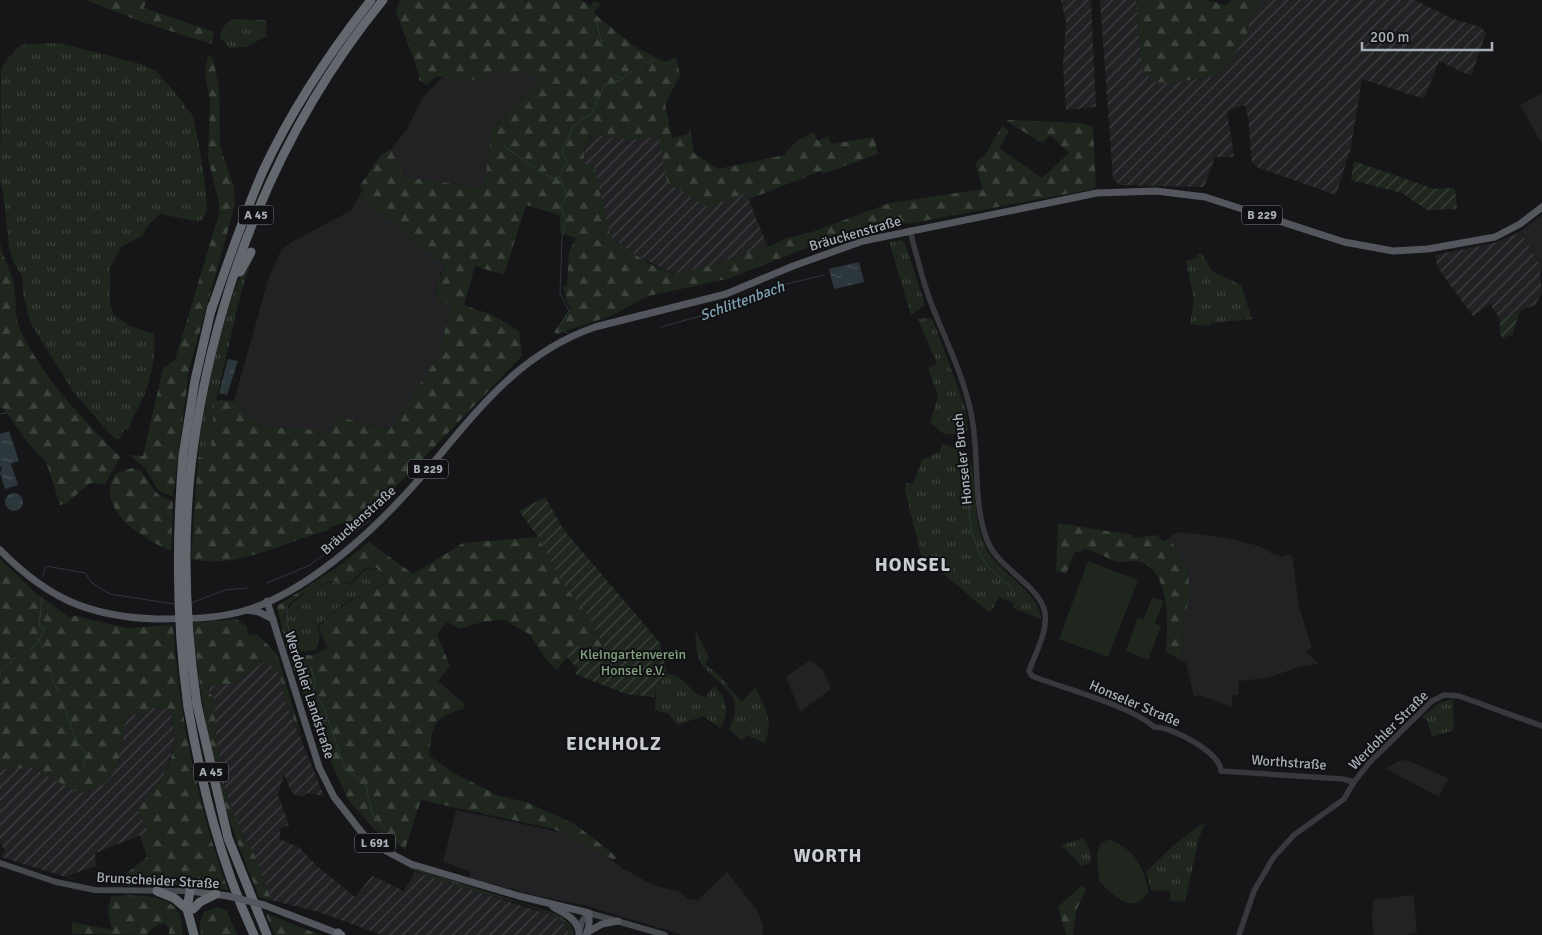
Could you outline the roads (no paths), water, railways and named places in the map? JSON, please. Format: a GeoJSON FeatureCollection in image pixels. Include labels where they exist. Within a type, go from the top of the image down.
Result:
{"type":"FeatureCollection","features":[{"type":"Feature","properties":{"kind":"highway","name":"A 45"},"geometry":{"type":"LineString","coordinates":[[253,935],[212,824],[192,706],[192,669],[186,580],[186,518],[187,456],[195,380],[211,311],[240,228],[264,169],[313,82],[371,0]]}},
{"type":"Feature","properties":{"kind":"highway","name":"A 45"},"geometry":{"type":"LineString","coordinates":[[187,456],[221,313],[255,218],[280,160],[319,91],[383,0]]}},
{"type":"Feature","properties":{"kind":"highway"},"geometry":{"type":"LineString","coordinates":[[211,311],[229,242]]}},
{"type":"Feature","properties":{"kind":"highway"},"geometry":{"type":"LineString","coordinates":[[221,313],[251,252]]}},
{"type":"Feature","properties":{"kind":"highway","name":"A 45"},"geometry":{"type":"LineString","coordinates":[[192,706],[228,838],[266,935]]}},
{"type":"Feature","properties":{"kind":"highway"},"geometry":{"type":"LineString","coordinates":[[157,891],[174,898],[190,909]]}},
{"type":"Feature","properties":{"kind":"highway"},"geometry":{"type":"LineString","coordinates":[[190,891],[190,909],[194,935]]}},
{"type":"Feature","properties":{"kind":"highway"},"geometry":{"type":"LineString","coordinates":[[190,909],[216,894]]}},
{"type":"Feature","properties":{"kind":"main road","name":"Bräuckenstraße"},"geometry":{"type":"LineString","coordinates":[[267,601],[289,591],[313,576],[361,536],[390,510],[425,472],[496,389],[518,370],[556,345],[577,333],[596,327],[726,294],[821,255],[862,241],[1088,194],[1115,191],[1156,191],[1206,197],[1344,242],[1393,251],[1428,249],[1494,237],[1520,224],[1542,207]]}},
{"type":"Feature","properties":{"kind":"main road","name":"B 229"},"geometry":{"type":"LineString","coordinates":[[0,550],[22,572],[45,589],[67,602],[98,613],[121,617],[177,619],[222,616],[247,610],[267,601]]}},
{"type":"Feature","properties":{"kind":"main road","name":"Werdohler Landstraße"},"geometry":{"type":"LineString","coordinates":[[267,601],[319,767],[334,797],[363,834],[386,851],[411,864],[589,913]]}},
{"type":"Feature","properties":{"kind":"main road"},"geometry":{"type":"LineString","coordinates":[[247,610],[259,612],[273,619]]}},
{"type":"Feature","properties":{"kind":"main road","name":"Brunscheider Straße"},"geometry":{"type":"LineString","coordinates":[[0,863],[41,878],[104,890],[190,891],[216,894],[273,908],[340,934]]}},
{"type":"Feature","properties":{"kind":"main road","name":"L 691"},"geometry":{"type":"LineString","coordinates":[[544,902],[569,916],[580,932]]}},
{"type":"Feature","properties":{"kind":"main road"},"geometry":{"type":"LineString","coordinates":[[587,934],[589,913]]}},
{"type":"Feature","properties":{"kind":"main road","name":"L 691"},"geometry":{"type":"LineString","coordinates":[[580,932],[582,921],[589,913],[665,935]]}},
{"type":"Feature","properties":{"kind":"main road"},"geometry":{"type":"LineString","coordinates":[[587,934],[602,924],[618,921]]}},
{"type":"Feature","properties":{"kind":"street","name":"Honseler Bruch"},"geometry":{"type":"LineString","coordinates":[[910,230],[927,292],[966,393],[975,438],[982,522],[987,540],[995,555],[1033,593],[1044,610],[1044,625],[1029,671]]}},
{"type":"Feature","properties":{"kind":"street","name":"Honseler Straße"},"geometry":{"type":"LineString","coordinates":[[1029,671],[1032,676],[1112,705],[1148,722],[1154,727],[1163,728],[1193,741],[1217,760],[1221,765],[1221,771]]}},
{"type":"Feature","properties":{"kind":"street","name":"Werdohler Straße"},"geometry":{"type":"LineString","coordinates":[[1238,935],[1254,891],[1273,858],[1294,836],[1344,799],[1354,782],[1408,724],[1440,696],[1459,696],[1542,726]]}},
{"type":"Feature","properties":{"kind":"street","name":"Worthstraße"},"geometry":{"type":"LineString","coordinates":[[1221,771],[1350,779],[1354,782]]}},
{"type":"Feature","properties":{"kind":"water"},"geometry":{"type":"Polygon","coordinates":[[[859,262],[864,282],[834,289],[829,269],[859,262]]]}},
{"type":"Feature","properties":{"kind":"water"},"geometry":{"type":"Polygon","coordinates":[[[228,359],[238,361],[227,395],[219,393],[228,359]]]}},
{"type":"Feature","properties":{"kind":"water"},"geometry":{"type":"Polygon","coordinates":[[[9,431],[19,461],[4,466],[11,464],[18,485],[5,489],[0,473],[2,467],[0,467],[0,434],[9,431]]]}},
{"type":"Feature","properties":{"kind":"water"},"geometry":{"type":"Polygon","coordinates":[[[14,493],[20,496],[23,502],[20,508],[14,511],[8,508],[5,502],[8,496],[14,493]]]}},
{"type":"Feature","properties":{"kind":"waterway"},"geometry":{"type":"LineString","coordinates":[[596,19],[603,50]]}},
{"type":"Feature","properties":{"kind":"waterway"},"geometry":{"type":"LineString","coordinates":[[649,63],[653,60]]}},
{"type":"Feature","properties":{"kind":"waterway"},"geometry":{"type":"LineString","coordinates":[[615,75],[622,79],[632,71]]}},
{"type":"Feature","properties":{"kind":"waterway"},"geometry":{"type":"LineString","coordinates":[[569,334],[558,328],[569,311],[560,293],[562,239],[566,221],[561,206],[567,194],[559,176],[567,162],[562,152],[573,126],[592,113],[604,85],[620,80]]}},
{"type":"Feature","properties":{"kind":"waterway"},"geometry":{"type":"LineString","coordinates":[[504,146],[540,172],[562,182]]}},
{"type":"Feature","properties":{"kind":"waterway","name":"Schlittenbach"},"geometry":{"type":"LineString","coordinates":[[661,327],[715,312],[763,294],[774,287],[824,275]]}},
{"type":"Feature","properties":{"kind":"waterway"},"geometry":{"type":"LineString","coordinates":[[0,414],[7,413]]}},
{"type":"Feature","properties":{"kind":"waterway"},"geometry":{"type":"LineString","coordinates":[[964,478],[976,546],[988,566],[1014,590]]}},
{"type":"Feature","properties":{"kind":"waterway","name":"Schlittenbach"},"geometry":{"type":"LineString","coordinates":[[267,583],[310,565],[369,521]]}},
{"type":"Feature","properties":{"kind":"waterway","name":"Schlittenbach"},"geometry":{"type":"LineString","coordinates":[[43,576],[46,566],[85,573],[92,583],[110,594],[174,604]]}},
{"type":"Feature","properties":{"kind":"waterway","name":"Schlittenbach"},"geometry":{"type":"LineString","coordinates":[[191,603],[225,590],[247,588]]}},
{"type":"Feature","properties":{"kind":"waterway"},"geometry":{"type":"LineString","coordinates":[[42,597],[39,626],[45,629],[39,640],[43,648]]}},
{"type":"Feature","properties":{"kind":"waterway"},"geometry":{"type":"LineString","coordinates":[[287,607],[287,622],[293,647]]}},
{"type":"Feature","properties":{"kind":"waterway"},"geometry":{"type":"LineString","coordinates":[[31,650],[38,640]]}},
{"type":"Feature","properties":{"kind":"waterway"},"geometry":{"type":"LineString","coordinates":[[0,673],[17,656]]}},
{"type":"Feature","properties":{"kind":"waterway"},"geometry":{"type":"LineString","coordinates":[[296,661],[311,668],[316,684],[314,690],[326,713],[345,769],[365,782],[373,815],[386,829]]}},
{"type":"Feature","properties":{"kind":"waterway"},"geometry":{"type":"LineString","coordinates":[[48,668],[51,674]]}},
{"type":"Feature","properties":{"kind":"waterway"},"geometry":{"type":"LineString","coordinates":[[51,676],[59,693]]}},
{"type":"Feature","properties":{"kind":"waterway"},"geometry":{"type":"LineString","coordinates":[[62,700],[76,741],[86,753],[83,766]]}},
{"type":"Feature","properties":{"kind":"district","name":"HONSEL"},"geometry":{"type":"Point","coordinates":[913,564]}},
{"type":"Feature","properties":{"kind":"district","name":"EICHHOLZ"},"geometry":{"type":"Point","coordinates":[614,743]}},
{"type":"Feature","properties":{"kind":"district","name":"WORTH"},"geometry":{"type":"Point","coordinates":[828,855]}},
{"type":"Feature","properties":{"kind":"park label","name":"Kleingartenverein Honsel e.V."},"geometry":{"type":"Point","coordinates":[633,662]}}]}
